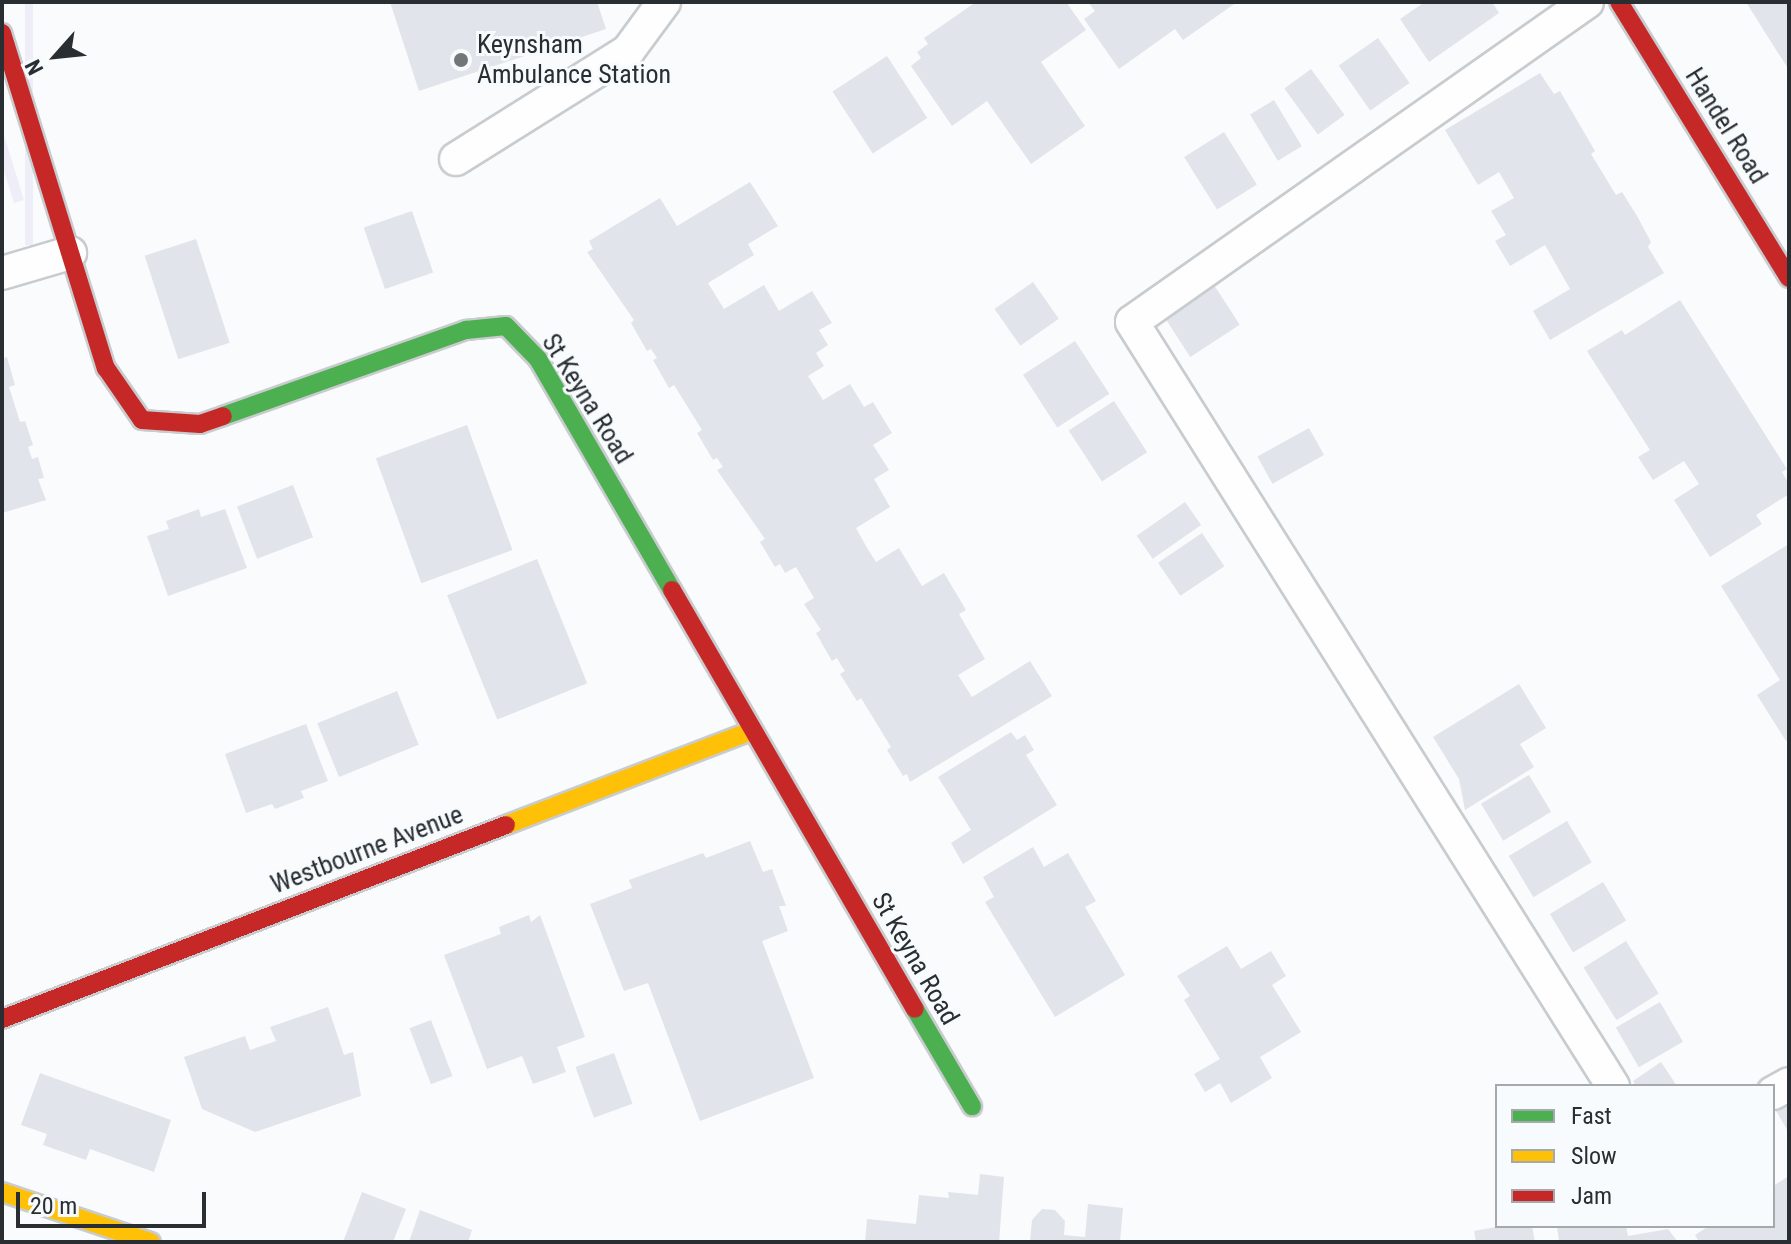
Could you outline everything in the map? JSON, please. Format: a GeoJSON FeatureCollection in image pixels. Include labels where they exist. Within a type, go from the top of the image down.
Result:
{"type":"FeatureCollection","features":[{"type":"Feature","properties":{"kind":"street","name":"Handel Road"},"geometry":{"type":"LineString","coordinates":[[1619,2],[1789,278]]}},
{"type":"Feature","properties":{"kind":"street","name":"St Keyna Road"},"geometry":{"type":"LineString","coordinates":[[2,33],[106,368],[142,420],[200,424],[466,330],[506,326],[538,359],[751,731],[972,1106]]}},
{"type":"Feature","properties":{"kind":"street","name":"Westbourne Avenue"},"geometry":{"type":"LineString","coordinates":[[2,1019],[751,731]]}},
{"type":"Feature","properties":{"kind":"street"},"geometry":{"type":"LineString","coordinates":[[2,1192],[151,1242]]}},
{"type":"Feature","properties":{"kind":"lane"},"geometry":{"type":"LineString","coordinates":[[456,159],[628,51],[664,2]]}},
{"type":"Feature","properties":{"kind":"lane"},"geometry":{"type":"LineString","coordinates":[[1587,2],[1132,322],[1612,1084]]}},
{"type":"Feature","properties":{"kind":"lane"},"geometry":{"type":"LineString","coordinates":[[2,273],[70,253]]}},
{"type":"Feature","properties":{"kind":"shaded area"},"geometry":{"type":"Polygon","coordinates":[[[25,2],[33,2],[33,245],[25,245],[25,2]]]}},
{"type":"Feature","properties":{"kind":"shaded area"},"geometry":{"type":"Polygon","coordinates":[[[2,129],[24,200],[14,203],[2,165],[2,129]]]}},
{"type":"Feature","properties":{"kind":"building","name":"Keynsham Ambulance Station"},"geometry":{"type":"Polygon","coordinates":[[[390,2],[597,2],[606,29],[419,91],[390,2]]]}},
{"type":"Feature","properties":{"kind":"building"},"geometry":{"type":"Polygon","coordinates":[[[976,2],[1066,2],[1086,30],[1041,62],[1085,126],[1031,164],[987,101],[952,126],[911,66],[921,58],[917,52],[928,44],[924,38],[976,2]]]}},
{"type":"Feature","properties":{"kind":"building"},"geometry":{"type":"Polygon","coordinates":[[[1088,2],[1237,2],[1183,40],[1175,29],[1119,69],[1084,19],[1095,11],[1088,2]]]}},
{"type":"Feature","properties":{"kind":"building"},"geometry":{"type":"Polygon","coordinates":[[[1425,2],[1492,2],[1499,13],[1429,62],[1400,19],[1425,2]]]}},
{"type":"Feature","properties":{"kind":"building"},"geometry":{"type":"Polygon","coordinates":[[[1746,2],[1789,2],[1789,70],[1773,45],[1746,2]]]}},
{"type":"Feature","properties":{"kind":"building"},"geometry":{"type":"Polygon","coordinates":[[[1378,38],[1410,83],[1370,111],[1339,66],[1378,38]]]}},
{"type":"Feature","properties":{"kind":"building"},"geometry":{"type":"Polygon","coordinates":[[[887,56],[927,118],[873,153],[832,91],[887,56]]]}},
{"type":"Feature","properties":{"kind":"building"},"geometry":{"type":"Polygon","coordinates":[[[1311,69],[1345,115],[1318,135],[1284,88],[1311,69]]]}},
{"type":"Feature","properties":{"kind":"building"},"geometry":{"type":"Polygon","coordinates":[[[1540,73],[1554,94],[1560,91],[1595,151],[1591,154],[1616,195],[1622,192],[1637,216],[1651,242],[1648,247],[1664,273],[1550,340],[1533,311],[1570,289],[1545,245],[1510,266],[1495,241],[1506,235],[1491,211],[1514,198],[1499,172],[1478,185],[1445,130],[1540,73]]]}},
{"type":"Feature","properties":{"kind":"building"},"geometry":{"type":"Polygon","coordinates":[[[1274,100],[1302,146],[1278,161],[1250,114],[1274,100]]]}},
{"type":"Feature","properties":{"kind":"building"},"geometry":{"type":"Polygon","coordinates":[[[1224,132],[1257,185],[1217,209],[1184,157],[1224,132]]]}},
{"type":"Feature","properties":{"kind":"building"},"geometry":{"type":"Polygon","coordinates":[[[750,182],[778,226],[748,244],[754,255],[708,283],[724,309],[764,285],[779,311],[812,291],[832,323],[819,330],[828,345],[816,353],[824,366],[808,376],[823,400],[850,384],[864,407],[873,402],[892,433],[873,445],[889,470],[874,479],[890,507],[856,528],[866,546],[876,562],[899,548],[922,586],[944,573],[966,610],[959,614],[985,659],[958,675],[972,697],[1030,661],[1052,696],[910,782],[887,750],[891,747],[861,698],[857,701],[840,674],[845,671],[837,658],[832,661],[816,633],[821,630],[804,604],[814,598],[796,567],[785,573],[780,564],[775,567],[760,542],[765,539],[717,470],[723,467],[717,458],[713,460],[697,433],[702,430],[674,385],[669,388],[653,360],[657,358],[651,349],[647,351],[631,323],[634,320],[587,252],[593,249],[589,241],[660,198],[677,226],[750,182]]]}},
{"type":"Feature","properties":{"kind":"building"},"geometry":{"type":"Polygon","coordinates":[[[412,211],[433,272],[385,289],[364,228],[412,211]]]}},
{"type":"Feature","properties":{"kind":"building"},"geometry":{"type":"Polygon","coordinates":[[[196,239],[230,343],[178,359],[145,256],[196,239]]]}},
{"type":"Feature","properties":{"kind":"building"},"geometry":{"type":"Polygon","coordinates":[[[1033,282],[1059,319],[1020,346],[994,309],[1033,282]]]}},
{"type":"Feature","properties":{"kind":"building"},"geometry":{"type":"Polygon","coordinates":[[[1212,282],[1240,325],[1190,357],[1163,314],[1212,282]]]}},
{"type":"Feature","properties":{"kind":"building"},"geometry":{"type":"Polygon","coordinates":[[[1680,300],[1787,469],[1782,472],[1789,484],[1789,494],[1756,515],[1762,524],[1710,557],[1674,500],[1699,484],[1684,461],[1653,480],[1638,457],[1650,450],[1587,351],[1622,330],[1625,335],[1680,300]]]}},
{"type":"Feature","properties":{"kind":"building"},"geometry":{"type":"Polygon","coordinates":[[[1075,341],[1109,394],[1057,428],[1023,375],[1075,341]]]}},
{"type":"Feature","properties":{"kind":"building"},"geometry":{"type":"Polygon","coordinates":[[[7,357],[15,385],[9,387],[20,422],[25,421],[33,445],[28,447],[32,459],[38,457],[44,478],[38,479],[46,500],[2,513],[2,359],[7,357]]]}},
{"type":"Feature","properties":{"kind":"building"},"geometry":{"type":"Polygon","coordinates":[[[1114,401],[1147,452],[1102,482],[1069,430],[1114,401]]]}},
{"type":"Feature","properties":{"kind":"building"},"geometry":{"type":"Polygon","coordinates":[[[467,425],[512,550],[421,583],[376,458],[467,425]]]}},
{"type":"Feature","properties":{"kind":"building"},"geometry":{"type":"Polygon","coordinates":[[[1309,428],[1324,455],[1272,484],[1257,457],[1309,428]]]}},
{"type":"Feature","properties":{"kind":"building"},"geometry":{"type":"Polygon","coordinates":[[[293,485],[313,537],[257,559],[237,507],[293,485]]]}},
{"type":"Feature","properties":{"kind":"building"},"geometry":{"type":"Polygon","coordinates":[[[1185,502],[1201,525],[1153,559],[1137,536],[1185,502]]]}},
{"type":"Feature","properties":{"kind":"building"},"geometry":{"type":"Polygon","coordinates":[[[199,509],[201,517],[225,509],[247,568],[168,596],[147,536],[169,529],[166,521],[199,509]]]}},
{"type":"Feature","properties":{"kind":"building"},"geometry":{"type":"Polygon","coordinates":[[[1202,533],[1224,566],[1180,596],[1158,563],[1202,533]]]}},
{"type":"Feature","properties":{"kind":"building"},"geometry":{"type":"Polygon","coordinates":[[[1789,544],[1789,739],[1786,741],[1757,695],[1780,680],[1721,586],[1789,544]]]}},
{"type":"Feature","properties":{"kind":"building"},"geometry":{"type":"Polygon","coordinates":[[[537,559],[587,683],[497,720],[447,595],[537,559]]]}},
{"type":"Feature","properties":{"kind":"building"},"geometry":{"type":"Polygon","coordinates":[[[1519,684],[1546,728],[1520,744],[1534,767],[1465,810],[1459,779],[1433,737],[1519,684]]]}},
{"type":"Feature","properties":{"kind":"building"},"geometry":{"type":"Polygon","coordinates":[[[397,691],[419,745],[339,777],[317,723],[397,691]]]}},
{"type":"Feature","properties":{"kind":"building"},"geometry":{"type":"Polygon","coordinates":[[[306,724],[328,781],[301,791],[304,798],[275,809],[272,804],[246,813],[225,754],[306,724]]]}},
{"type":"Feature","properties":{"kind":"building"},"geometry":{"type":"Polygon","coordinates":[[[1011,732],[1017,740],[1025,735],[1034,750],[1026,755],[1057,805],[963,864],[951,843],[971,830],[938,777],[1011,732]]]}},
{"type":"Feature","properties":{"kind":"building"},"geometry":{"type":"Polygon","coordinates":[[[1529,775],[1551,812],[1503,841],[1481,804],[1529,775]]]}},
{"type":"Feature","properties":{"kind":"building"},"geometry":{"type":"Polygon","coordinates":[[[1567,821],[1592,862],[1533,897],[1509,856],[1567,821]]]}},
{"type":"Feature","properties":{"kind":"building"},"geometry":{"type":"Polygon","coordinates":[[[750,841],[763,872],[772,869],[786,906],[779,906],[788,931],[762,941],[814,1078],[700,1121],[648,983],[624,991],[590,904],[632,888],[629,880],[703,853],[706,858],[750,841]]]}},
{"type":"Feature","properties":{"kind":"building"},"geometry":{"type":"Polygon","coordinates":[[[1033,847],[1044,867],[1068,853],[1096,901],[1085,907],[1125,975],[1055,1017],[985,902],[994,897],[983,877],[1033,847]]]}},
{"type":"Feature","properties":{"kind":"building"},"geometry":{"type":"Polygon","coordinates":[[[1603,882],[1626,921],[1573,953],[1550,914],[1603,882]]]}},
{"type":"Feature","properties":{"kind":"building"},"geometry":{"type":"Polygon","coordinates":[[[529,915],[531,922],[540,915],[585,1037],[557,1047],[566,1072],[533,1084],[522,1056],[487,1069],[444,955],[501,934],[499,927],[529,915]]]}},
{"type":"Feature","properties":{"kind":"building"},"geometry":{"type":"Polygon","coordinates":[[[1626,941],[1659,994],[1616,1020],[1584,967],[1626,941]]]}},
{"type":"Feature","properties":{"kind":"building"},"geometry":{"type":"Polygon","coordinates":[[[1227,946],[1241,969],[1271,951],[1286,976],[1272,985],[1301,1032],[1260,1057],[1272,1078],[1231,1103],[1220,1083],[1205,1092],[1194,1074],[1220,1059],[1184,1000],[1190,996],[1177,976],[1227,946]]]}},
{"type":"Feature","properties":{"kind":"building"},"geometry":{"type":"Polygon","coordinates":[[[1660,1002],[1683,1042],[1639,1067],[1616,1028],[1660,1002]]]}},
{"type":"Feature","properties":{"kind":"building"},"geometry":{"type":"Polygon","coordinates":[[[328,1007],[344,1055],[353,1052],[361,1096],[255,1132],[202,1109],[184,1057],[245,1036],[250,1050],[276,1041],[270,1027],[328,1007]]]}},
{"type":"Feature","properties":{"kind":"building"},"geometry":{"type":"Polygon","coordinates":[[[431,1020],[453,1076],[431,1084],[410,1028],[431,1020]]]}},
{"type":"Feature","properties":{"kind":"building"},"geometry":{"type":"Polygon","coordinates":[[[614,1053],[632,1104],[594,1118],[575,1067],[614,1053]]]}},
{"type":"Feature","properties":{"kind":"building"},"geometry":{"type":"Polygon","coordinates":[[[1661,1062],[1676,1084],[1635,1084],[1633,1081],[1661,1062]]]}},
{"type":"Feature","properties":{"kind":"building"},"geometry":{"type":"Polygon","coordinates":[[[40,1073],[171,1120],[154,1172],[90,1149],[86,1160],[43,1145],[47,1134],[21,1125],[40,1073]]]}},
{"type":"Feature","properties":{"kind":"building"},"geometry":{"type":"Polygon","coordinates":[[[1789,1101],[1789,1133],[1775,1109],[1789,1101]]]}},
{"type":"Feature","properties":{"kind":"building"},"geometry":{"type":"Polygon","coordinates":[[[980,1174],[1004,1177],[999,1242],[865,1242],[867,1219],[916,1224],[919,1195],[949,1198],[948,1192],[978,1195],[980,1174]]]}},
{"type":"Feature","properties":{"kind":"building"},"geometry":{"type":"Polygon","coordinates":[[[1789,1176],[1789,1242],[1699,1242],[1695,1235],[1706,1228],[1775,1228],[1775,1185],[1789,1176]]]}},
{"type":"Feature","properties":{"kind":"building"},"geometry":{"type":"Polygon","coordinates":[[[362,1192],[406,1209],[393,1242],[343,1242],[362,1192]]]}},
{"type":"Feature","properties":{"kind":"building"},"geometry":{"type":"Polygon","coordinates":[[[1088,1204],[1123,1208],[1120,1242],[1030,1242],[1032,1220],[1042,1209],[1055,1210],[1065,1221],[1064,1235],[1085,1237],[1088,1204]]]}},
{"type":"Feature","properties":{"kind":"building"},"geometry":{"type":"Polygon","coordinates":[[[420,1210],[472,1230],[468,1242],[409,1242],[420,1210]]]}},
{"type":"Feature","properties":{"kind":"building"},"geometry":{"type":"Polygon","coordinates":[[[1495,1227],[1532,1228],[1535,1242],[1476,1242],[1474,1231],[1495,1227]]]}},
{"type":"Feature","properties":{"kind":"building"},"geometry":{"type":"Polygon","coordinates":[[[1557,1228],[1626,1228],[1628,1236],[1668,1229],[1678,1242],[1559,1242],[1557,1228]]]}},
{"type":"Feature","properties":{"kind":"traffic: fast"},"geometry":{"type":"LineString","coordinates":[[223,416],[466,330],[506,326],[538,359],[672,590]]}},
{"type":"Feature","properties":{"kind":"traffic: fast"},"geometry":{"type":"LineString","coordinates":[[915,1009],[972,1106]]}},
{"type":"Feature","properties":{"kind":"traffic: slow"},"geometry":{"type":"LineString","coordinates":[[506,825],[751,731]]}},
{"type":"Feature","properties":{"kind":"traffic: slow"},"geometry":{"type":"LineString","coordinates":[[2,1192],[151,1242]]}},
{"type":"Feature","properties":{"kind":"traffic: jam"},"geometry":{"type":"LineString","coordinates":[[1619,2],[1789,278]]}},
{"type":"Feature","properties":{"kind":"traffic: jam"},"geometry":{"type":"LineString","coordinates":[[2,33],[106,368],[142,420],[200,424],[223,416]]}},
{"type":"Feature","properties":{"kind":"traffic: jam"},"geometry":{"type":"LineString","coordinates":[[672,590],[915,1009]]}},
{"type":"Feature","properties":{"kind":"traffic: jam"},"geometry":{"type":"LineString","coordinates":[[2,1019],[506,825]]}},
{"type":"Feature","properties":{"kind":"place","name":"Keynsham Ambulance Station"},"geometry":{"type":"Point","coordinates":[461,60]}}]}
